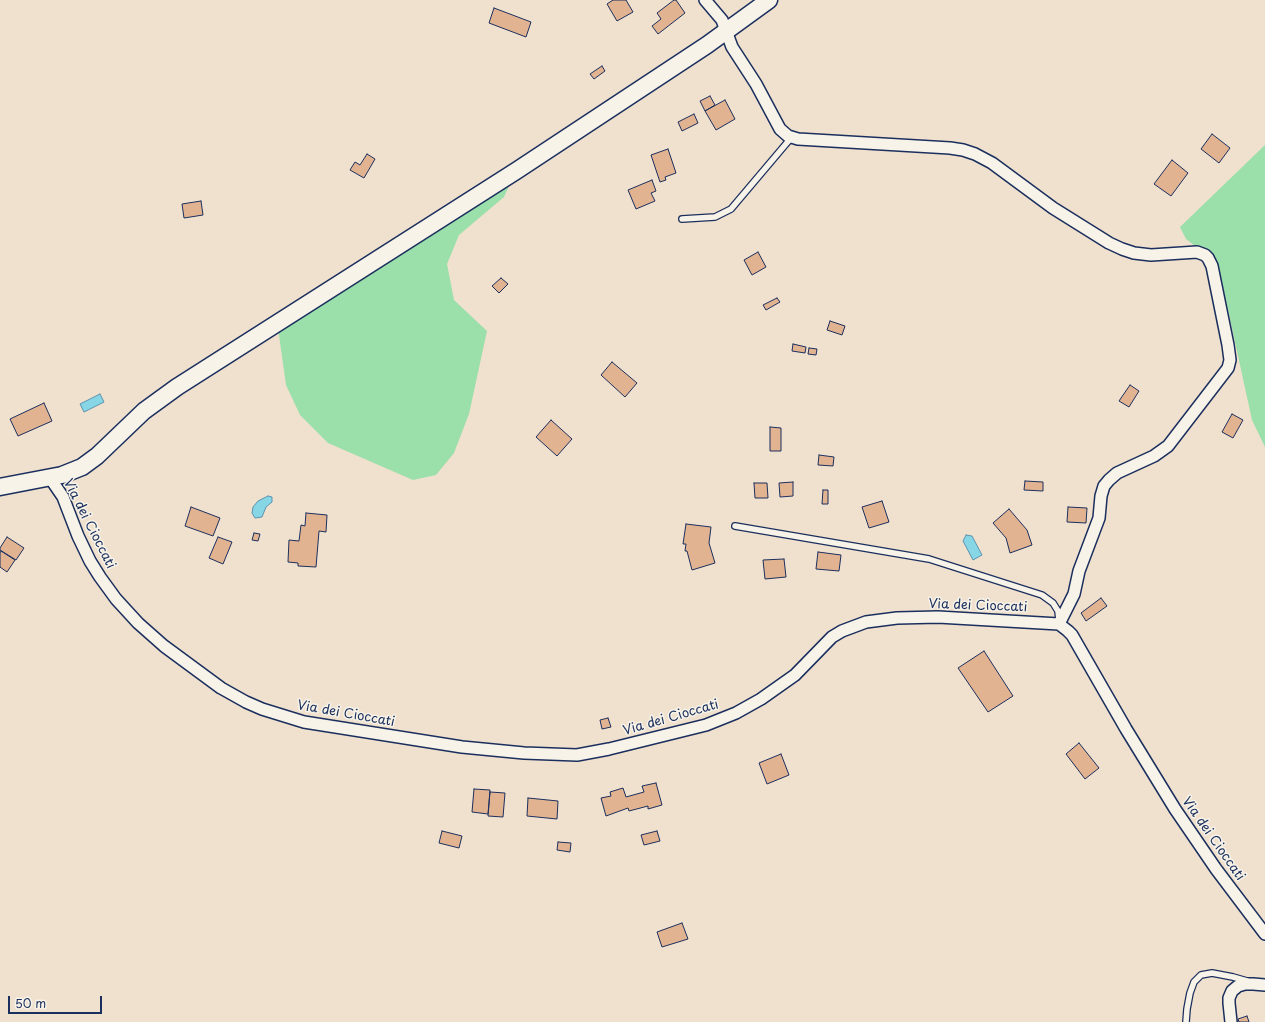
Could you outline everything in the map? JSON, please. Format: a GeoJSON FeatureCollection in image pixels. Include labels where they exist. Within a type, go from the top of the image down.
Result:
{"type":"FeatureCollection","features":[{"type":"Feature","properties":{"kind":"street"},"geometry":{"type":"LineString","coordinates":[[705,0],[722,20],[732,47],[756,84],[778,125],[783,132],[791,138],[963,150],[975,154],[992,163],[1052,208],[1109,243],[1122,249],[1134,253],[1151,255],[1197,252],[1208,258],[1212,266],[1228,345],[1230,360],[1228,368],[1168,446],[1154,456],[1117,474],[1104,486],[1098,518],[1079,571],[1074,594],[1059,624]]}},
{"type":"Feature","properties":{"kind":"street"},"geometry":{"type":"LineString","coordinates":[[0,487],[70,473],[87,464],[144,411],[176,387],[516,172],[727,31],[769,0]]}},
{"type":"Feature","properties":{"kind":"street","name":"Via dei Cioccati"},"geometry":{"type":"LineString","coordinates":[[50,478],[66,502],[78,536],[90,561],[116,599],[138,623],[154,637],[174,654],[211,681],[246,702],[271,712],[298,720],[437,744],[496,751],[577,755],[609,749],[706,725],[736,713],[761,699],[795,675],[832,638],[850,627],[866,622],[896,618],[938,617],[1059,624],[1068,631],[1074,640],[1178,814],[1216,869],[1265,934]]}},
{"type":"Feature","properties":{"kind":"street"},"geometry":{"type":"LineString","coordinates":[[1231,1022],[1229,1003],[1230,994],[1238,986],[1253,984],[1265,985]]}},
{"type":"Feature","properties":{"kind":"lane"},"geometry":{"type":"LineString","coordinates":[[682,219],[715,217],[731,209],[791,138]]}},
{"type":"Feature","properties":{"kind":"lane"},"geometry":{"type":"LineString","coordinates":[[735,526],[929,559],[1042,595],[1056,607],[1059,616],[1059,624]]}},
{"type":"Feature","properties":{"kind":"lane"},"geometry":{"type":"LineString","coordinates":[[1186,1022],[1190,993],[1194,982],[1201,975],[1212,973],[1225,975],[1253,984]]}},
{"type":"Feature","properties":{"kind":"green space"},"geometry":{"type":"Polygon","coordinates":[[[1265,145],[1265,447],[1252,420],[1218,264],[1186,239],[1180,227],[1265,145]]]}},
{"type":"Feature","properties":{"kind":"green space"},"geometry":{"type":"Polygon","coordinates":[[[509,186],[504,197],[459,235],[447,264],[454,300],[487,331],[469,414],[454,453],[436,475],[413,480],[328,443],[300,415],[286,385],[278,328],[509,186]]]}},
{"type":"Feature","properties":{"kind":"water"},"geometry":{"type":"Polygon","coordinates":[[[100,394],[104,402],[84,412],[80,404],[100,394]]]}},
{"type":"Feature","properties":{"kind":"water"},"geometry":{"type":"Polygon","coordinates":[[[268,496],[272,497],[272,502],[266,507],[262,517],[255,518],[252,513],[253,507],[258,501],[268,496]]]}},
{"type":"Feature","properties":{"kind":"water"},"geometry":{"type":"Polygon","coordinates":[[[966,535],[972,536],[982,555],[973,560],[963,541],[966,535]]]}},
{"type":"Feature","properties":{"kind":"building"},"geometry":{"type":"Polygon","coordinates":[[[613,0],[626,0],[633,12],[617,21],[607,4],[613,0]]]}},
{"type":"Feature","properties":{"kind":"building"},"geometry":{"type":"Polygon","coordinates":[[[676,0],[685,13],[658,34],[652,26],[661,19],[657,13],[676,0]]]}},
{"type":"Feature","properties":{"kind":"building"},"geometry":{"type":"Polygon","coordinates":[[[494,8],[531,22],[526,37],[489,23],[494,8]]]}},
{"type":"Feature","properties":{"kind":"building"},"geometry":{"type":"Polygon","coordinates":[[[602,66],[605,71],[594,79],[590,74],[602,66]]]}},
{"type":"Feature","properties":{"kind":"building"},"geometry":{"type":"Polygon","coordinates":[[[710,96],[715,105],[705,111],[700,101],[710,96]]]}},
{"type":"Feature","properties":{"kind":"building"},"geometry":{"type":"Polygon","coordinates":[[[725,100],[735,119],[716,130],[705,111],[725,100]]]}},
{"type":"Feature","properties":{"kind":"building"},"geometry":{"type":"Polygon","coordinates":[[[694,114],[698,123],[682,131],[678,122],[694,114]]]}},
{"type":"Feature","properties":{"kind":"building"},"geometry":{"type":"Polygon","coordinates":[[[1212,134],[1230,148],[1219,163],[1201,149],[1212,134]]]}},
{"type":"Feature","properties":{"kind":"building"},"geometry":{"type":"Polygon","coordinates":[[[668,149],[676,173],[665,177],[666,180],[660,182],[651,155],[668,149]]]}},
{"type":"Feature","properties":{"kind":"building"},"geometry":{"type":"Polygon","coordinates":[[[367,154],[375,159],[364,178],[350,170],[355,162],[360,165],[367,154]]]}},
{"type":"Feature","properties":{"kind":"building"},"geometry":{"type":"Polygon","coordinates":[[[1172,160],[1188,173],[1171,196],[1154,184],[1172,160]]]}},
{"type":"Feature","properties":{"kind":"building"},"geometry":{"type":"Polygon","coordinates":[[[652,180],[656,191],[651,193],[655,201],[636,209],[628,190],[652,180]]]}},
{"type":"Feature","properties":{"kind":"building"},"geometry":{"type":"Polygon","coordinates":[[[201,201],[203,215],[184,218],[182,204],[201,201]]]}},
{"type":"Feature","properties":{"kind":"building"},"geometry":{"type":"Polygon","coordinates":[[[758,252],[766,267],[752,275],[744,260],[758,252]]]}},
{"type":"Feature","properties":{"kind":"building"},"geometry":{"type":"Polygon","coordinates":[[[501,278],[508,284],[499,293],[492,286],[501,278]]]}},
{"type":"Feature","properties":{"kind":"building"},"geometry":{"type":"Polygon","coordinates":[[[777,298],[780,302],[766,310],[763,305],[777,298]]]}},
{"type":"Feature","properties":{"kind":"building"},"geometry":{"type":"Polygon","coordinates":[[[830,321],[845,326],[842,335],[827,330],[830,321]]]}},
{"type":"Feature","properties":{"kind":"building"},"geometry":{"type":"Polygon","coordinates":[[[793,344],[806,347],[805,353],[792,351],[793,344]]]}},
{"type":"Feature","properties":{"kind":"building"},"geometry":{"type":"Polygon","coordinates":[[[809,348],[817,349],[816,355],[808,354],[809,348]]]}},
{"type":"Feature","properties":{"kind":"building"},"geometry":{"type":"Polygon","coordinates":[[[612,362],[637,383],[625,397],[601,375],[612,362]]]}},
{"type":"Feature","properties":{"kind":"building"},"geometry":{"type":"Polygon","coordinates":[[[1130,385],[1139,391],[1129,407],[1119,401],[1130,385]]]}},
{"type":"Feature","properties":{"kind":"building"},"geometry":{"type":"Polygon","coordinates":[[[44,403],[52,421],[18,436],[10,419],[44,403]]]}},
{"type":"Feature","properties":{"kind":"building"},"geometry":{"type":"Polygon","coordinates":[[[1232,414],[1243,420],[1233,438],[1222,432],[1232,414]]]}},
{"type":"Feature","properties":{"kind":"building"},"geometry":{"type":"Polygon","coordinates":[[[551,420],[572,439],[557,456],[536,437],[551,420]]]}},
{"type":"Feature","properties":{"kind":"building"},"geometry":{"type":"Polygon","coordinates":[[[770,427],[781,428],[781,451],[770,451],[770,427]]]}},
{"type":"Feature","properties":{"kind":"building"},"geometry":{"type":"Polygon","coordinates":[[[819,455],[834,457],[833,466],[818,465],[819,455]]]}},
{"type":"Feature","properties":{"kind":"building"},"geometry":{"type":"Polygon","coordinates":[[[1025,481],[1043,482],[1043,491],[1024,490],[1025,481]]]}},
{"type":"Feature","properties":{"kind":"building"},"geometry":{"type":"Polygon","coordinates":[[[793,482],[793,496],[780,497],[779,483],[793,482]]]}},
{"type":"Feature","properties":{"kind":"building"},"geometry":{"type":"Polygon","coordinates":[[[754,483],[767,483],[768,498],[755,498],[754,483]]]}},
{"type":"Feature","properties":{"kind":"building"},"geometry":{"type":"Polygon","coordinates":[[[823,490],[828,490],[828,504],[822,504],[823,490]]]}},
{"type":"Feature","properties":{"kind":"building"},"geometry":{"type":"Polygon","coordinates":[[[882,501],[889,522],[869,528],[862,507],[882,501]]]}},
{"type":"Feature","properties":{"kind":"building"},"geometry":{"type":"Polygon","coordinates":[[[191,507],[220,518],[213,536],[185,526],[191,507]]]}},
{"type":"Feature","properties":{"kind":"building"},"geometry":{"type":"Polygon","coordinates":[[[1068,507],[1087,508],[1086,523],[1067,522],[1068,507]]]}},
{"type":"Feature","properties":{"kind":"building"},"geometry":{"type":"Polygon","coordinates":[[[1009,509],[1027,530],[1032,545],[1010,553],[1006,538],[993,523],[1009,509]]]}},
{"type":"Feature","properties":{"kind":"building"},"geometry":{"type":"Polygon","coordinates":[[[306,513],[327,515],[326,532],[319,531],[316,567],[298,566],[298,563],[288,562],[289,540],[299,541],[301,525],[305,526],[306,513]]]}},
{"type":"Feature","properties":{"kind":"building"},"geometry":{"type":"Polygon","coordinates":[[[686,524],[711,527],[709,543],[715,563],[692,570],[687,551],[685,551],[686,544],[683,544],[686,524]]]}},
{"type":"Feature","properties":{"kind":"building"},"geometry":{"type":"Polygon","coordinates":[[[254,533],[260,534],[258,541],[252,540],[254,533]]]}},
{"type":"Feature","properties":{"kind":"building"},"geometry":{"type":"Polygon","coordinates":[[[7,537],[24,548],[16,560],[0,550],[7,537]]]}},
{"type":"Feature","properties":{"kind":"building"},"geometry":{"type":"Polygon","coordinates":[[[218,537],[232,542],[223,564],[209,558],[218,537]]]}},
{"type":"Feature","properties":{"kind":"building"},"geometry":{"type":"Polygon","coordinates":[[[1,551],[15,560],[7,572],[0,567],[1,551]]]}},
{"type":"Feature","properties":{"kind":"building"},"geometry":{"type":"Polygon","coordinates":[[[818,552],[841,555],[839,571],[816,569],[818,552]]]}},
{"type":"Feature","properties":{"kind":"building"},"geometry":{"type":"Polygon","coordinates":[[[784,559],[786,577],[765,579],[763,560],[784,559]]]}},
{"type":"Feature","properties":{"kind":"building"},"geometry":{"type":"Polygon","coordinates":[[[1101,598],[1107,606],[1086,621],[1081,613],[1101,598]]]}},
{"type":"Feature","properties":{"kind":"building"},"geometry":{"type":"Polygon","coordinates":[[[984,651],[1013,696],[988,712],[958,668],[984,651]]]}},
{"type":"Feature","properties":{"kind":"building"},"geometry":{"type":"Polygon","coordinates":[[[608,718],[611,727],[602,729],[600,720],[608,718]]]}},
{"type":"Feature","properties":{"kind":"building"},"geometry":{"type":"Polygon","coordinates":[[[1079,743],[1099,768],[1085,779],[1066,754],[1079,743]]]}},
{"type":"Feature","properties":{"kind":"building"},"geometry":{"type":"Polygon","coordinates":[[[781,754],[789,775],[767,784],[759,763],[781,754]]]}},
{"type":"Feature","properties":{"kind":"building"},"geometry":{"type":"Polygon","coordinates":[[[656,783],[662,805],[648,809],[648,806],[629,811],[628,808],[606,816],[601,798],[611,796],[610,792],[623,788],[626,797],[644,792],[642,786],[656,783]]]}},
{"type":"Feature","properties":{"kind":"building"},"geometry":{"type":"Polygon","coordinates":[[[474,789],[490,790],[488,814],[472,812],[474,789]]]}},
{"type":"Feature","properties":{"kind":"building"},"geometry":{"type":"Polygon","coordinates":[[[490,792],[505,793],[503,817],[488,816],[490,792]]]}},
{"type":"Feature","properties":{"kind":"building"},"geometry":{"type":"Polygon","coordinates":[[[528,798],[558,801],[557,819],[527,816],[528,798]]]}},
{"type":"Feature","properties":{"kind":"building"},"geometry":{"type":"Polygon","coordinates":[[[442,831],[462,836],[459,848],[439,843],[442,831]]]}},
{"type":"Feature","properties":{"kind":"building"},"geometry":{"type":"Polygon","coordinates":[[[657,831],[660,841],[644,845],[641,835],[657,831]]]}},
{"type":"Feature","properties":{"kind":"building"},"geometry":{"type":"Polygon","coordinates":[[[558,842],[571,843],[570,852],[557,850],[558,842]]]}},
{"type":"Feature","properties":{"kind":"building"},"geometry":{"type":"Polygon","coordinates":[[[682,923],[688,939],[662,947],[657,932],[682,923]]]}},
{"type":"Feature","properties":{"kind":"building"},"geometry":{"type":"Polygon","coordinates":[[[1247,1016],[1249,1022],[1239,1022],[1238,1019],[1247,1016]]]}}]}
